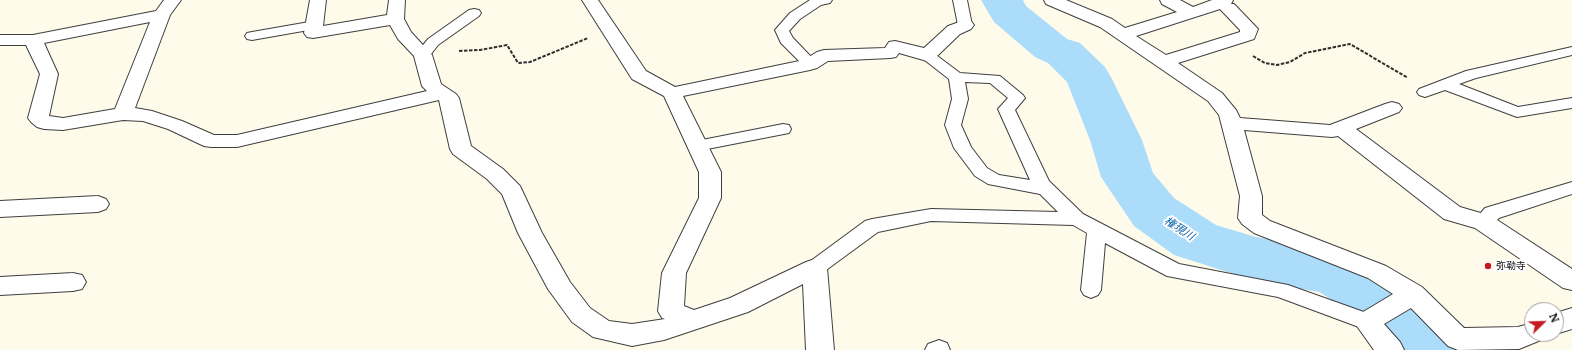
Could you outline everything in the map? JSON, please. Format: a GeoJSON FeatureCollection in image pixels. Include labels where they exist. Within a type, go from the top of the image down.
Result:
{"type":"FeatureCollection","features":[{"type":"Feature","properties":{"kind":"street"},"geometry":{"type":"LineString","coordinates":[[123,114],[162,15],[173,0]]}},
{"type":"Feature","properties":{"kind":"street"},"geometry":{"type":"LineString","coordinates":[[318,0],[313,33],[396,9],[404,35],[424,53],[432,86],[441,94],[450,98],[461,149],[494,174],[512,191],[530,233],[560,288],[581,314],[602,330],[632,335],[664,330],[739,305],[815,268],[820,350]]}},
{"type":"Feature","properties":{"kind":"street"},"geometry":{"type":"LineString","coordinates":[[590,0],[639,75],[672,93],[710,172],[710,198],[674,273],[671,311],[693,321]]}},
{"type":"Feature","properties":{"kind":"street"},"geometry":{"type":"LineString","coordinates":[[1052,0],[1106,23],[1215,97],[1229,114],[1251,196],[1250,218],[1262,227],[1378,272],[1389,308],[1390,350]]}},
{"type":"Feature","properties":{"kind":"street"},"geometry":{"type":"LineString","coordinates":[[1168,0],[1190,13]]}},
{"type":"Feature","properties":{"kind":"street"},"geometry":{"type":"LineString","coordinates":[[1123,34],[1225,2],[1249,29],[1248,35],[1163,62]]}},
{"type":"Feature","properties":{"kind":"street"},"geometry":{"type":"LineString","coordinates":[[0,40],[34,40],[162,15]]}},
{"type":"Feature","properties":{"kind":"street"},"geometry":{"type":"LineString","coordinates":[[672,93],[810,64],[824,56],[890,53],[895,46],[927,55],[954,30],[965,25]]}},
{"type":"Feature","properties":{"kind":"street"},"geometry":{"type":"LineString","coordinates":[[34,40],[49,74],[38,118],[44,123],[63,124],[123,114],[145,115],[175,125],[211,142],[237,141],[441,94]]}},
{"type":"Feature","properties":{"kind":"street"},"geometry":{"type":"LineString","coordinates":[[1231,123],[1332,131],[1392,108]]}},
{"type":"Feature","properties":{"kind":"street"},"geometry":{"type":"LineString","coordinates":[[1341,128],[1452,213],[1483,222],[1572,281]]}},
{"type":"Feature","properties":{"kind":"street"},"geometry":{"type":"LineString","coordinates":[[0,209],[98,204]]}},
{"type":"Feature","properties":{"kind":"street"},"geometry":{"type":"LineString","coordinates":[[0,286],[73,282]]}},
{"type":"Feature","properties":{"kind":"street"},"geometry":{"type":"LineString","coordinates":[[1389,308],[1462,345],[1524,336]]}},
{"type":"Feature","properties":{"kind":"lane"},"geometry":{"type":"LineString","coordinates":[[810,64],[786,40],[782,30],[795,16],[816,2],[825,0]]}},
{"type":"Feature","properties":{"kind":"lane"},"geometry":{"type":"LineString","coordinates":[[960,0],[965,25]]}},
{"type":"Feature","properties":{"kind":"lane"},"geometry":{"type":"LineString","coordinates":[[424,53],[433,42],[474,13]]}},
{"type":"Feature","properties":{"kind":"lane"},"geometry":{"type":"LineString","coordinates":[[252,36],[314,25]]}},
{"type":"Feature","properties":{"kind":"lane"},"geometry":{"type":"LineString","coordinates":[[1427,91],[1471,74],[1572,51]]}},
{"type":"Feature","properties":{"kind":"lane"},"geometry":{"type":"LineString","coordinates":[[927,55],[956,77],[994,80],[1017,98],[1006,109],[1041,184],[1076,218],[1097,230],[1174,271],[1389,308]]}},
{"type":"Feature","properties":{"kind":"lane"},"geometry":{"type":"LineString","coordinates":[[956,77],[960,99],[953,125],[963,148],[981,172],[994,180],[1047,189]]}},
{"type":"Feature","properties":{"kind":"lane"},"geometry":{"type":"LineString","coordinates":[[1445,84],[1517,112],[1572,103]]}},
{"type":"Feature","properties":{"kind":"lane"},"geometry":{"type":"LineString","coordinates":[[697,146],[783,129]]}},
{"type":"Feature","properties":{"kind":"lane"},"geometry":{"type":"LineString","coordinates":[[1483,222],[1492,213],[1572,188]]}},
{"type":"Feature","properties":{"kind":"lane"},"geometry":{"type":"LineString","coordinates":[[815,268],[872,226],[924,216],[1076,218]]}},
{"type":"Feature","properties":{"kind":"lane"},"geometry":{"type":"LineString","coordinates":[[1092,290],[1097,230]]}},
{"type":"Feature","properties":{"kind":"path"},"geometry":{"type":"LineString","coordinates":[[424,53],[480,50],[507,45],[518,63],[530,62],[610,29]]}},
{"type":"Feature","properties":{"kind":"path"},"geometry":{"type":"LineString","coordinates":[[1249,32],[1261,38],[1248,46],[1245,50],[1264,63],[1277,65],[1283,64],[1290,62],[1305,53],[1350,44],[1427,91]]}},
{"type":"Feature","properties":{"kind":"waterway","name":"権現川"},"geometry":{"type":"LineString","coordinates":[[1002,0],[1009,13],[1051,48],[1064,53],[1088,77],[1116,140],[1128,177],[1154,212],[1195,240],[1256,259],[1335,273],[1410,317],[1446,350]]}},
{"type":"Feature","properties":{"kind":"place","name":"弥勒寺"},"geometry":{"type":"Point","coordinates":[1488,266]}}]}
